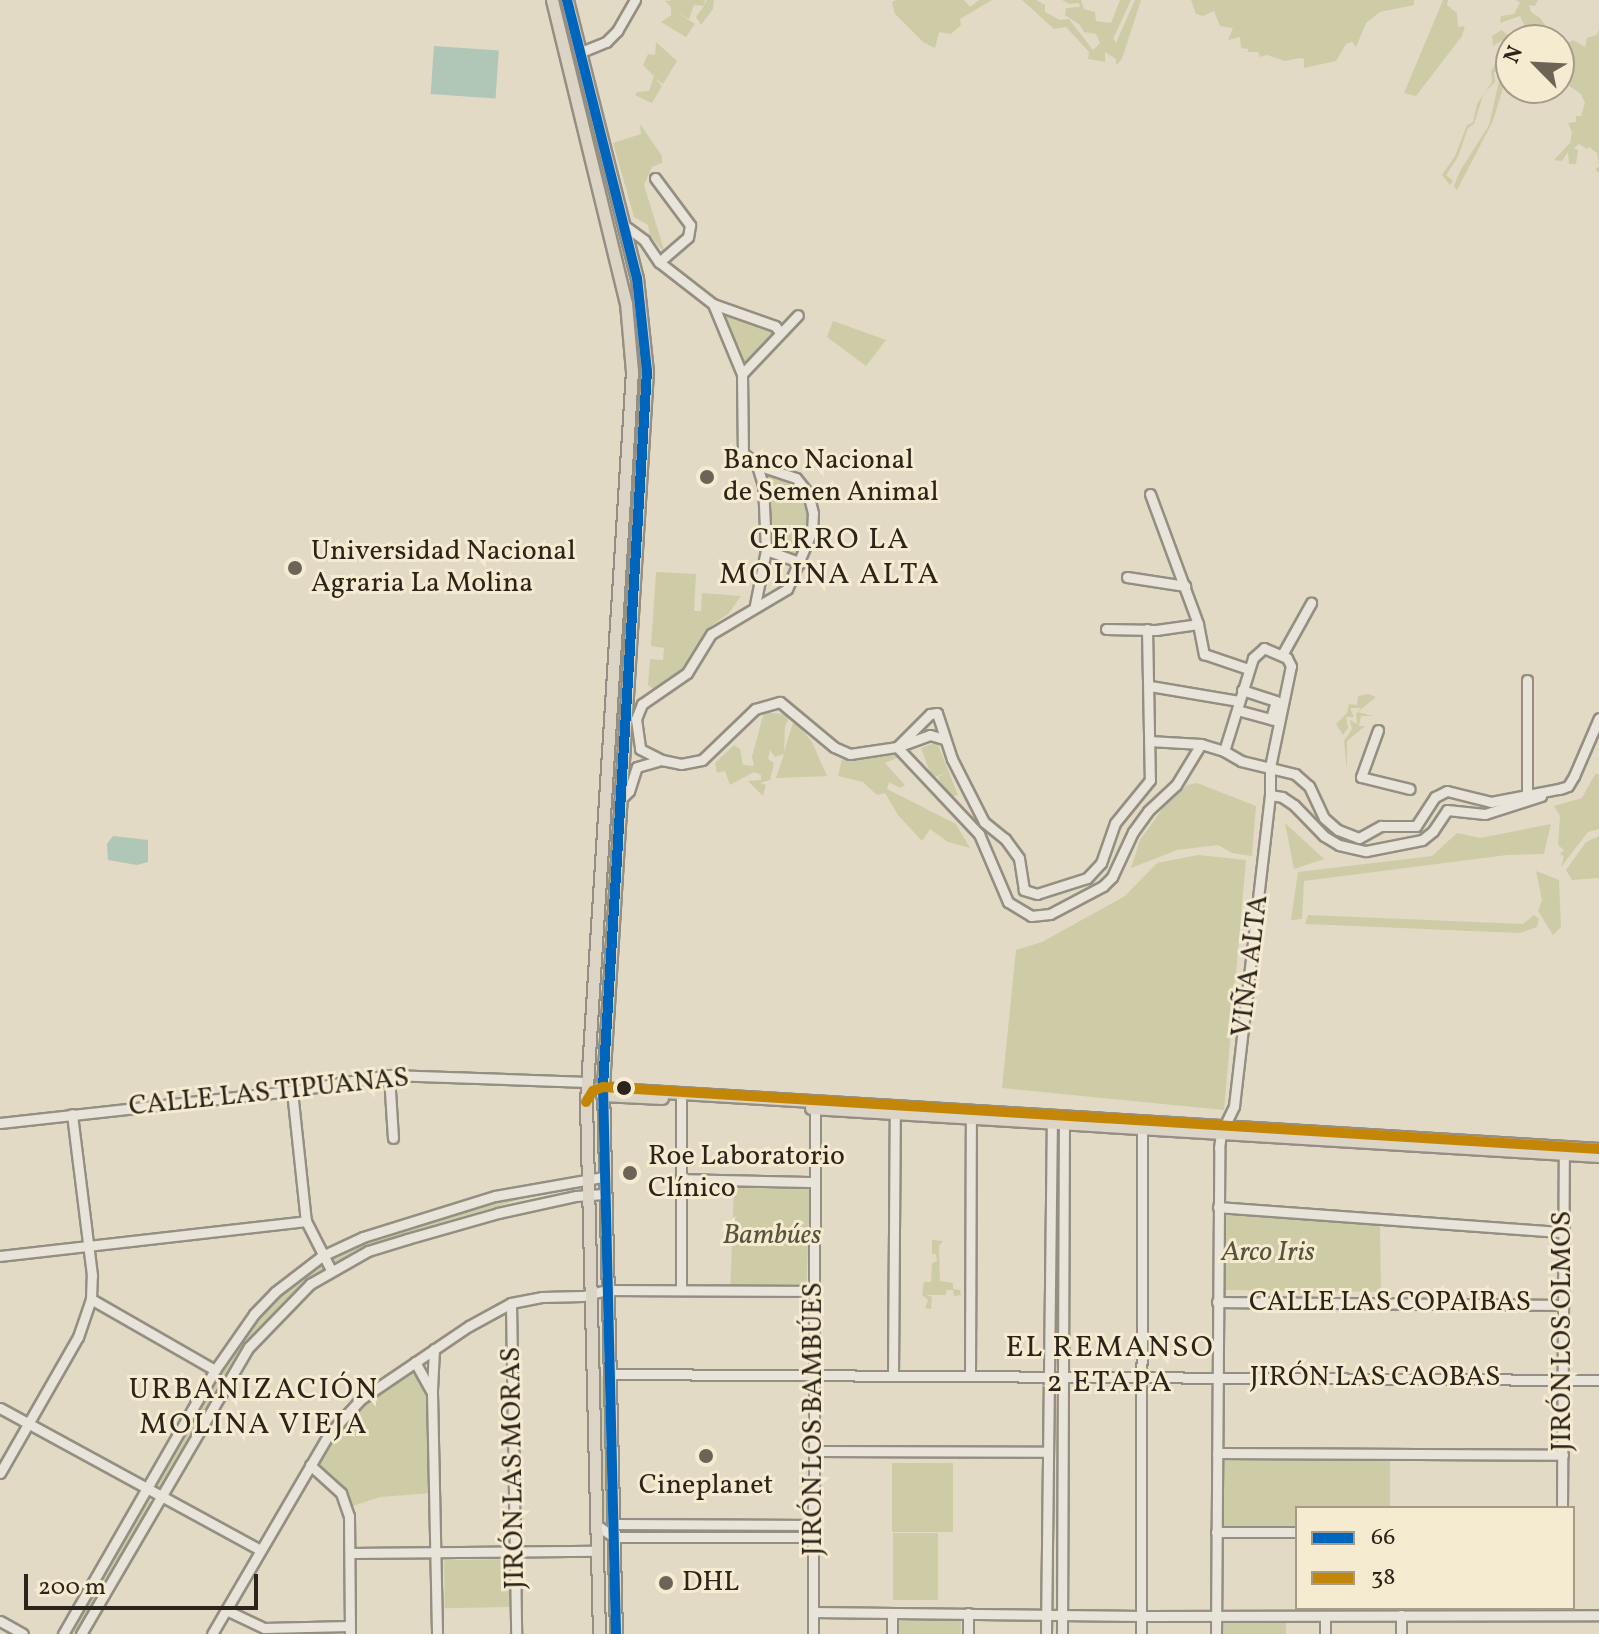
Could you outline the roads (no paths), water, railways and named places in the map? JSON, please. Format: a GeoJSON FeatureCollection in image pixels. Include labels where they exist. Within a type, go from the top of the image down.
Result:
{"type":"FeatureCollection","features":[{"type":"Feature","properties":{"kind":"main road"},"geometry":{"type":"LineString","coordinates":[[552,0],[626,303],[632,371],[586,1102],[599,1634]]}},
{"type":"Feature","properties":{"kind":"main road"},"geometry":{"type":"LineString","coordinates":[[567,0],[625,226],[642,305],[647,371],[632,710],[620,800],[602,1091],[616,1634]]}},
{"type":"Feature","properties":{"kind":"main road"},"geometry":{"type":"LineString","coordinates":[[593,980],[600,974],[608,981]]}},
{"type":"Feature","properties":{"kind":"main road"},"geometry":{"type":"LineString","coordinates":[[586,1102],[593,1091],[602,1091],[1599,1149]]}},
{"type":"Feature","properties":{"kind":"main road"},"geometry":{"type":"LineString","coordinates":[[602,1091],[971,1118],[1058,1119],[1142,1128],[1225,1128],[1599,1156]]}},
{"type":"Feature","properties":{"kind":"main road"},"geometry":{"type":"LineString","coordinates":[[586,1149],[592,1163],[598,1164],[603,1156]]}},
{"type":"Feature","properties":{"kind":"main road"},"geometry":{"type":"LineString","coordinates":[[591,1328],[607,1330]]}},
{"type":"Feature","properties":{"kind":"street"},"geometry":{"type":"LineString","coordinates":[[581,52],[606,42],[617,31],[635,0]]}},
{"type":"Feature","properties":{"kind":"street"},"geometry":{"type":"LineString","coordinates":[[655,178],[690,225],[688,237],[659,262]]}},
{"type":"Feature","properties":{"kind":"street"},"geometry":{"type":"LineString","coordinates":[[625,226],[644,240],[659,262],[713,304],[775,326],[780,332]]}},
{"type":"Feature","properties":{"kind":"street"},"geometry":{"type":"LineString","coordinates":[[713,304],[742,374],[743,453],[757,465],[796,478],[808,493],[812,531],[801,563],[787,589],[778,598],[755,605],[711,634],[687,673],[632,710],[640,749],[662,760],[681,764],[702,760],[755,709],[780,702],[850,754],[897,747],[930,735],[944,739]]}},
{"type":"Feature","properties":{"kind":"street"},"geometry":{"type":"LineString","coordinates":[[742,374],[798,315]]}},
{"type":"Feature","properties":{"kind":"street"},"geometry":{"type":"LineString","coordinates":[[755,605],[766,550],[763,485],[757,465]]}},
{"type":"Feature","properties":{"kind":"street"},"geometry":{"type":"LineString","coordinates":[[1150,494],[1198,624],[1205,655],[1248,669]]}},
{"type":"Feature","properties":{"kind":"street"},"geometry":{"type":"LineString","coordinates":[[766,550],[801,563]]}},
{"type":"Feature","properties":{"kind":"street"},"geometry":{"type":"LineString","coordinates":[[1127,577],[1185,586]]}},
{"type":"Feature","properties":{"kind":"street"},"geometry":{"type":"LineString","coordinates":[[1224,751],[1253,658],[1264,648],[1282,655],[1311,603]]}},
{"type":"Feature","properties":{"kind":"street"},"geometry":{"type":"LineString","coordinates":[[1106,629],[1198,624]]}},
{"type":"Feature","properties":{"kind":"street"},"geometry":{"type":"LineString","coordinates":[[897,747],[933,713],[941,717],[944,739],[984,822],[1005,839],[1019,858],[1022,885],[1031,894],[1087,878],[1097,870],[1115,823],[1150,780],[1147,629]]}},
{"type":"Feature","properties":{"kind":"street","name":"VIÑA ALTA"},"geometry":{"type":"LineString","coordinates":[[1216,1634],[1218,1207],[1225,1128],[1234,1106],[1270,795],[1275,720],[1291,666],[1282,655]]}},
{"type":"Feature","properties":{"kind":"street"},"geometry":{"type":"LineString","coordinates":[[1527,680],[1527,797]]}},
{"type":"Feature","properties":{"kind":"street"},"geometry":{"type":"LineString","coordinates":[[1150,686],[1238,706],[1275,720],[1276,701],[1242,690]]}},
{"type":"Feature","properties":{"kind":"street"},"geometry":{"type":"LineString","coordinates":[[1149,741],[1201,744],[1224,751],[1241,761],[1295,774],[1305,781],[1324,818],[1338,830],[1359,838],[1386,825],[1416,826],[1441,792],[1491,802],[1563,788],[1574,776],[1599,718]]}},
{"type":"Feature","properties":{"kind":"street"},"geometry":{"type":"LineString","coordinates":[[1378,730],[1361,777],[1410,789]]}},
{"type":"Feature","properties":{"kind":"street"},"geometry":{"type":"LineString","coordinates":[[897,747],[979,834],[1008,902],[1031,916],[1050,914],[1103,886],[1112,877],[1133,832],[1148,811],[1176,785],[1201,744]]}},
{"type":"Feature","properties":{"kind":"street"},"geometry":{"type":"LineString","coordinates":[[620,800],[629,791],[637,767],[645,761],[662,760]]}},
{"type":"Feature","properties":{"kind":"street"},"geometry":{"type":"LineString","coordinates":[[1270,795],[1282,797],[1294,805],[1324,836],[1339,845],[1366,851],[1422,840],[1433,831],[1447,810],[1485,814],[1527,797]]}},
{"type":"Feature","properties":{"kind":"street"},"geometry":{"type":"LineString","coordinates":[[389,1075],[393,1138]]}},
{"type":"Feature","properties":{"kind":"street","name":"CALLE LAS TIPUANAS"},"geometry":{"type":"LineString","coordinates":[[0,1123],[292,1091],[389,1075],[587,1082]]}},
{"type":"Feature","properties":{"kind":"street"},"geometry":{"type":"LineString","coordinates":[[292,1091],[306,1221],[331,1270]]}},
{"type":"Feature","properties":{"kind":"street"},"geometry":{"type":"LineString","coordinates":[[681,1099],[681,1290]]}},
{"type":"Feature","properties":{"kind":"street","name":"JIRÓN LOS BAMBÚES"},"geometry":{"type":"LineString","coordinates":[[813,1634],[815,1108]]}},
{"type":"Feature","properties":{"kind":"street"},"geometry":{"type":"LineString","coordinates":[[893,1375],[895,1113]]}},
{"type":"Feature","properties":{"kind":"street"},"geometry":{"type":"LineString","coordinates":[[0,1473],[78,1337],[91,1299],[72,1114]]}},
{"type":"Feature","properties":{"kind":"street"},"geometry":{"type":"LineString","coordinates":[[970,1376],[971,1118]]}},
{"type":"Feature","properties":{"kind":"street"},"geometry":{"type":"LineString","coordinates":[[1046,1634],[1048,1376],[1058,1119]]}},
{"type":"Feature","properties":{"kind":"street"},"geometry":{"type":"LineString","coordinates":[[1058,1119],[1062,1634]]}},
{"type":"Feature","properties":{"kind":"street"},"geometry":{"type":"LineString","coordinates":[[1141,1634],[1142,1128]]}},
{"type":"Feature","properties":{"kind":"street","name":"JIRÓN LOS OLMOS"},"geometry":{"type":"LineString","coordinates":[[1562,1506],[1564,1154]]}},
{"type":"Feature","properties":{"kind":"street"},"geometry":{"type":"LineString","coordinates":[[63,1634],[215,1370],[254,1314],[275,1292],[322,1256],[402,1223],[543,1186],[603,1177]]}},
{"type":"Feature","properties":{"kind":"street"},"geometry":{"type":"LineString","coordinates":[[680,1179],[815,1182]]}},
{"type":"Feature","properties":{"kind":"street"},"geometry":{"type":"LineString","coordinates":[[543,1186],[545,1203]]}},
{"type":"Feature","properties":{"kind":"street"},"geometry":{"type":"LineString","coordinates":[[81,1634],[159,1494],[249,1347],[289,1302],[331,1270],[368,1251],[545,1203],[604,1194]]}},
{"type":"Feature","properties":{"kind":"street"},"geometry":{"type":"LineString","coordinates":[[1218,1207],[1562,1232]]}},
{"type":"Feature","properties":{"kind":"street"},"geometry":{"type":"LineString","coordinates":[[0,1256],[306,1221]]}},
{"type":"Feature","properties":{"kind":"street"},"geometry":{"type":"LineString","coordinates":[[212,1634],[329,1434],[351,1409],[434,1349],[511,1303],[607,1290],[815,1291]]}},
{"type":"Feature","properties":{"kind":"street"},"geometry":{"type":"LineString","coordinates":[[91,1299],[215,1370]]}},
{"type":"Feature","properties":{"kind":"street","name":"CALLE LAS COPAIBAS"},"geometry":{"type":"LineString","coordinates":[[1217,1302],[1562,1305]]}},
{"type":"Feature","properties":{"kind":"street","name":"JIRÓN LAS MORAS"},"geometry":{"type":"LineString","coordinates":[[511,1303],[516,1634]]}},
{"type":"Feature","properties":{"kind":"street"},"geometry":{"type":"LineString","coordinates":[[434,1349],[432,1393],[437,1634]]}},
{"type":"Feature","properties":{"kind":"street"},"geometry":{"type":"LineString","coordinates":[[415,1362],[432,1393]]}},
{"type":"Feature","properties":{"kind":"street","name":"JIRÓN LAS CAOBAS"},"geometry":{"type":"LineString","coordinates":[[609,1374],[1599,1380]]}},
{"type":"Feature","properties":{"kind":"street"},"geometry":{"type":"LineString","coordinates":[[0,1408],[29,1421],[260,1550]]}},
{"type":"Feature","properties":{"kind":"street"},"geometry":{"type":"LineString","coordinates":[[815,1451],[1048,1452]]}},
{"type":"Feature","properties":{"kind":"street"},"geometry":{"type":"LineString","coordinates":[[1217,1453],[1563,1455]]}},
{"type":"Feature","properties":{"kind":"street"},"geometry":{"type":"LineString","coordinates":[[226,1610],[264,1628],[350,1630],[349,1516],[341,1493],[310,1465]]}},
{"type":"Feature","properties":{"kind":"street"},"geometry":{"type":"LineString","coordinates":[[614,1524],[814,1525]]}},
{"type":"Feature","properties":{"kind":"street"},"geometry":{"type":"LineString","coordinates":[[598,1526],[614,1537],[814,1537]]}},
{"type":"Feature","properties":{"kind":"street"},"geometry":{"type":"LineString","coordinates":[[1216,1532],[1295,1532]]}},
{"type":"Feature","properties":{"kind":"street"},"geometry":{"type":"LineString","coordinates":[[350,1553],[598,1551]]}},
{"type":"Feature","properties":{"kind":"street"},"geometry":{"type":"LineString","coordinates":[[813,1612],[1325,1616],[1561,1611],[1599,1615]]}},
{"type":"Feature","properties":{"kind":"street"},"geometry":{"type":"LineString","coordinates":[[892,1613],[892,1634]]}},
{"type":"Feature","properties":{"kind":"street"},"geometry":{"type":"LineString","coordinates":[[968,1613],[968,1634]]}},
{"type":"Feature","properties":{"kind":"street"},"geometry":{"type":"LineString","coordinates":[[1401,1615],[1401,1634]]}},
{"type":"Feature","properties":{"kind":"street"},"geometry":{"type":"LineString","coordinates":[[1325,1616],[1325,1634]]}},
{"type":"Feature","properties":{"kind":"street"},"geometry":{"type":"LineString","coordinates":[[0,1621],[23,1634]]}},
{"type":"Feature","properties":{"kind":"place","name":"Banco Nacional de Semen Animal"},"geometry":{"type":"Point","coordinates":[707,477]}},
{"type":"Feature","properties":{"kind":"place","name":"Universidad Nacional Agraria La Molina"},"geometry":{"type":"Point","coordinates":[295,568]}},
{"type":"Feature","properties":{"kind":"place","name":"Roe Laboratorio Clínico"},"geometry":{"type":"Point","coordinates":[630,1173]}},
{"type":"Feature","properties":{"kind":"place","name":"Cineplanet"},"geometry":{"type":"Point","coordinates":[706,1456]}},
{"type":"Feature","properties":{"kind":"place","name":"DHL"},"geometry":{"type":"Point","coordinates":[666,1583]}},
{"type":"Feature","properties":{"kind":"district","name":"CERRO LA MOLINA ALTA"},"geometry":{"type":"Point","coordinates":[830,557]}},
{"type":"Feature","properties":{"kind":"district","name":"EL REMANSO 2 ETAPA"},"geometry":{"type":"Point","coordinates":[1110,1365]}},
{"type":"Feature","properties":{"kind":"district","name":"URBANIZACIÓN MOLINA VIEJA"},"geometry":{"type":"Point","coordinates":[254,1407]}},
{"type":"Feature","properties":{"kind":"park label","name":"Bambúes"},"geometry":{"type":"Point","coordinates":[772,1236]}},
{"type":"Feature","properties":{"kind":"park label","name":"Arco Iris"},"geometry":{"type":"Point","coordinates":[1268,1253]}}]}
